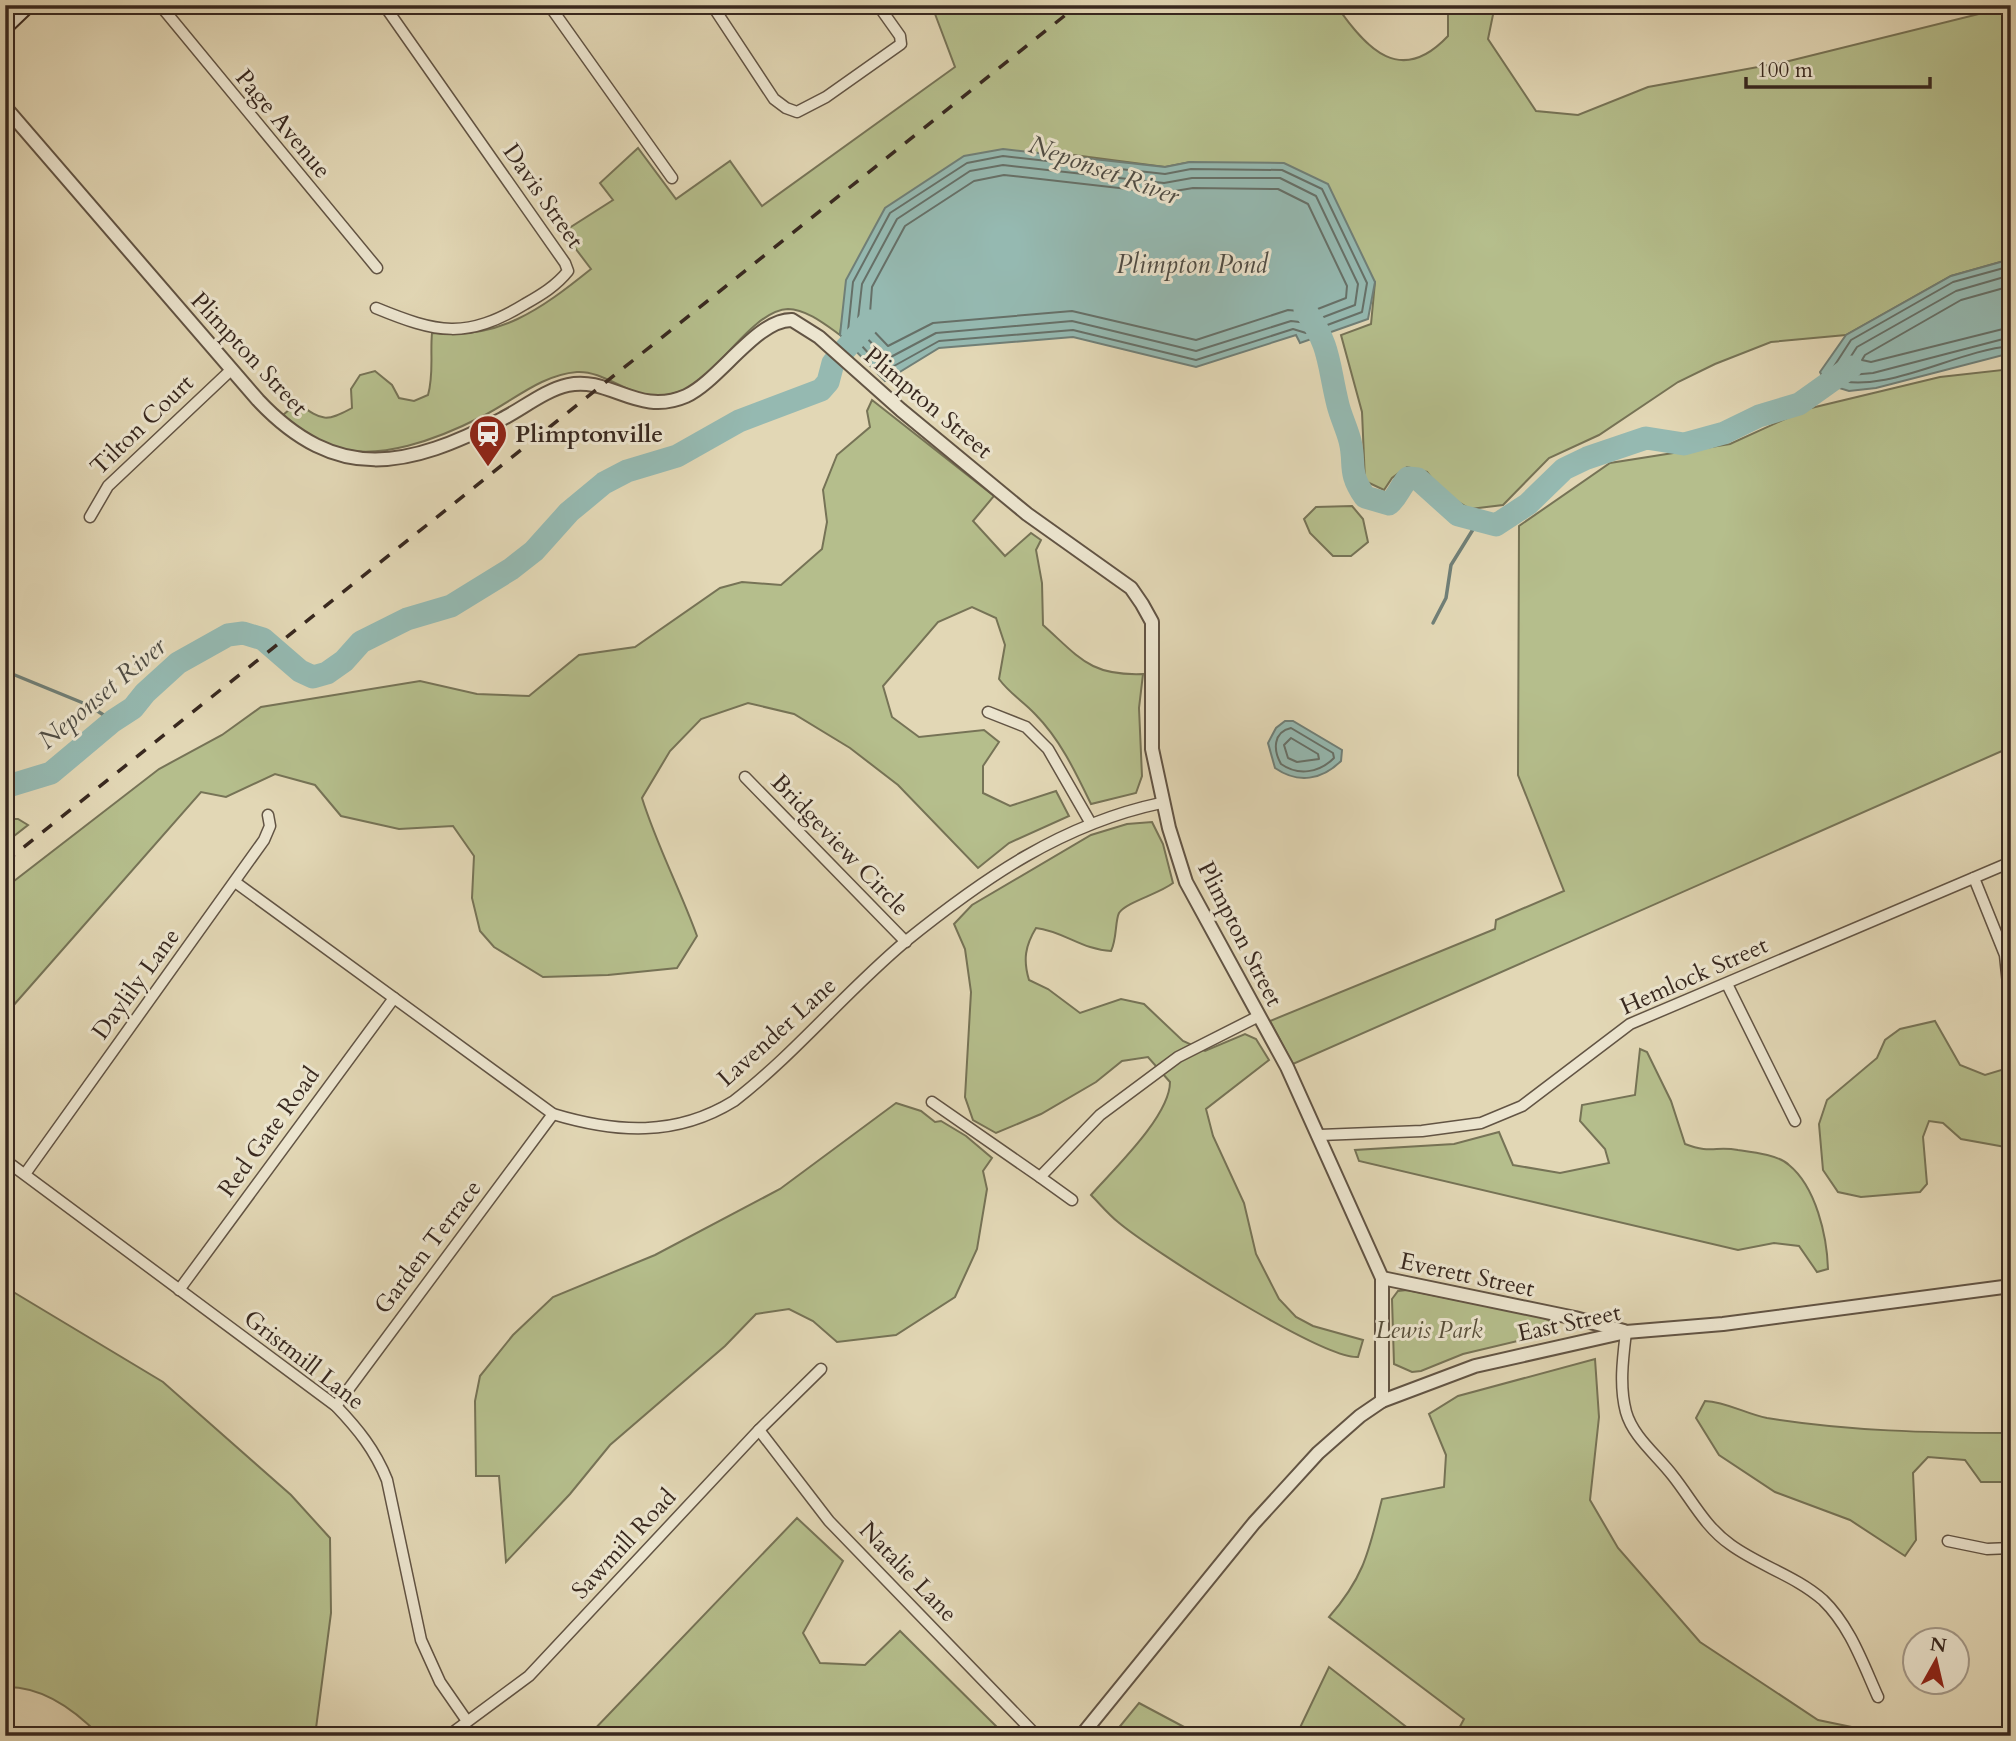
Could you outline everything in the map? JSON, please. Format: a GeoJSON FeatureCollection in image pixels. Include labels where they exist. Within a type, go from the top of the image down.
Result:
{"type":"FeatureCollection","features":[{"type":"Feature","properties":{"kind":"main road"},"geometry":{"type":"LineString","coordinates":[[5,27],[28,5]]}},
{"type":"Feature","properties":{"kind":"street","name":"Page Avenue"},"geometry":{"type":"LineString","coordinates":[[160,5],[377,268]]}},
{"type":"Feature","properties":{"kind":"street","name":"Davis Street"},"geometry":{"type":"LineString","coordinates":[[376,308],[421,326],[472,328],[505,316],[559,282],[568,271],[565,262],[383,5]]}},
{"type":"Feature","properties":{"kind":"street"},"geometry":{"type":"LineString","coordinates":[[549,5],[672,178]]}},
{"type":"Feature","properties":{"kind":"street"},"geometry":{"type":"LineString","coordinates":[[712,5],[774,99],[791,110],[804,110],[866,70],[901,41],[878,5]]}},
{"type":"Feature","properties":{"kind":"street","name":"Plimpton Street"},"geometry":{"type":"LineString","coordinates":[[5,107],[231,370],[276,419],[309,444],[341,456],[373,460],[403,457],[465,438],[565,386],[596,387],[648,403],[672,401],[701,386],[772,325],[782,320],[799,322],[1027,514],[1131,588],[1152,622],[1152,749],[1161,803],[1186,882],[1320,1135],[1382,1278],[1382,1401]]}},
{"type":"Feature","properties":{"kind":"street","name":"Tilton Court"},"geometry":{"type":"LineString","coordinates":[[90,517],[108,486],[231,370]]}},
{"type":"Feature","properties":{"kind":"street"},"geometry":{"type":"LineString","coordinates":[[988,712],[1026,727],[1048,749],[1090,822]]}},
{"type":"Feature","properties":{"kind":"street","name":"Bridgeview Circle"},"geometry":{"type":"LineString","coordinates":[[745,777],[905,942]]}},
{"type":"Feature","properties":{"kind":"street","name":"Lavender Lane"},"geometry":{"type":"LineString","coordinates":[[235,882],[553,1114],[612,1129],[660,1129],[711,1116],[757,1083],[905,942],[1026,855],[1090,822],[1161,803]]}},
{"type":"Feature","properties":{"kind":"street","name":"Daylily Lane"},"geometry":{"type":"LineString","coordinates":[[25,1174],[235,882],[269,831],[268,815]]}},
{"type":"Feature","properties":{"kind":"street","name":"Hemlock Street"},"geometry":{"type":"LineString","coordinates":[[1320,1135],[1422,1131],[1481,1123],[1522,1106],[1630,1024],[2011,862]]}},
{"type":"Feature","properties":{"kind":"street"},"geometry":{"type":"LineString","coordinates":[[1974,878],[2005,955],[2008,984]]}},
{"type":"Feature","properties":{"kind":"street"},"geometry":{"type":"LineString","coordinates":[[1727,984],[1795,1121]]}},
{"type":"Feature","properties":{"kind":"street","name":"Red Gate Road"},"geometry":{"type":"LineString","coordinates":[[179,1290],[394,998]]}},
{"type":"Feature","properties":{"kind":"street"},"geometry":{"type":"LineString","coordinates":[[1040,1177],[1100,1115],[1178,1056],[1259,1016]]}},
{"type":"Feature","properties":{"kind":"street"},"geometry":{"type":"LineString","coordinates":[[932,1102],[1072,1200]]}},
{"type":"Feature","properties":{"kind":"street","name":"Garden Terrace"},"geometry":{"type":"LineString","coordinates":[[336,1406],[553,1114]]}},
{"type":"Feature","properties":{"kind":"street","name":"Gristmill Lane"},"geometry":{"type":"LineString","coordinates":[[5,1160],[336,1406],[369,1443],[394,1501],[421,1640],[440,1682],[467,1721]]}},
{"type":"Feature","properties":{"kind":"street","name":"Everett Street"},"geometry":{"type":"LineString","coordinates":[[1382,1278],[1575,1318],[1626,1332]]}},
{"type":"Feature","properties":{"kind":"street","name":"East Street"},"geometry":{"type":"LineString","coordinates":[[1081,1736],[1254,1523],[1318,1453],[1360,1416],[1382,1401],[1475,1366],[1626,1332],[1723,1324],[2011,1286]]}},
{"type":"Feature","properties":{"kind":"street"},"geometry":{"type":"LineString","coordinates":[[1626,1332],[1623,1395],[1626,1414],[1635,1432],[1672,1474],[1713,1531],[1732,1546],[1791,1577],[1823,1601],[1849,1633],[1878,1697]]}},
{"type":"Feature","properties":{"kind":"street","name":"Sawmill Road"},"geometry":{"type":"LineString","coordinates":[[448,1736],[529,1676],[759,1430],[821,1369]]}},
{"type":"Feature","properties":{"kind":"street","name":"Natalie Lane"},"geometry":{"type":"LineString","coordinates":[[759,1430],[830,1521],[1037,1736]]}},
{"type":"Feature","properties":{"kind":"street"},"geometry":{"type":"LineString","coordinates":[[1948,1541],[1987,1549],[2011,1548]]}},
{"type":"Feature","properties":{"kind":"green space"},"geometry":{"type":"Polygon","coordinates":[[[941,5],[1336,5],[1373,48],[1400,60],[1415,59],[1431,51],[1448,36],[1448,5],[1495,5],[1488,39],[1536,111],[1578,115],[1648,87],[1785,62],[2011,6],[2011,259],[1951,276],[1846,335],[1771,342],[1715,364],[1678,382],[1599,435],[1549,458],[1503,505],[1470,509],[1442,492],[1427,472],[1407,467],[1392,478],[1384,490],[1365,481],[1362,412],[1341,335],[1371,324],[1375,282],[1190,162],[1165,167],[1074,155],[842,322],[840,335],[816,318],[802,312],[788,309],[775,312],[749,330],[700,380],[689,388],[669,395],[657,397],[634,392],[588,373],[564,374],[539,384],[493,411],[447,433],[408,446],[368,452],[325,443],[306,433],[283,415],[297,403],[324,418],[343,413],[352,408],[351,389],[360,375],[375,371],[392,385],[399,398],[414,401],[428,395],[432,333],[478,332],[518,319],[554,297],[591,269],[563,232],[613,200],[600,183],[638,148],[676,199],[730,161],[762,206],[955,67],[935,14],[941,5]]]}},
{"type":"Feature","properties":{"kind":"green space"},"geometry":{"type":"Polygon","coordinates":[[[2011,369],[2011,747],[1293,1064],[1270,1021],[1495,929],[1496,920],[1564,891],[1518,775],[1519,526],[1610,463],[1730,444],[1807,409],[1940,377],[2011,369]]]}},
{"type":"Feature","properties":{"kind":"green space"},"geometry":{"type":"Polygon","coordinates":[[[872,400],[994,496],[973,521],[1005,556],[1031,533],[1041,540],[1036,550],[1042,583],[1043,625],[1087,663],[1110,672],[1143,674],[1139,708],[1142,776],[1136,793],[1091,804],[1052,734],[999,679],[1005,645],[996,618],[972,607],[938,622],[883,686],[892,717],[919,737],[984,730],[999,742],[983,766],[983,793],[1010,806],[1056,791],[1069,816],[1009,843],[978,868],[898,785],[850,748],[794,714],[748,703],[701,719],[670,751],[642,798],[697,936],[677,968],[608,975],[543,977],[494,947],[480,931],[472,898],[474,856],[453,826],[399,829],[341,816],[315,785],[275,774],[226,797],[201,792],[5,1015],[5,888],[159,769],[222,735],[261,707],[420,681],[477,694],[529,696],[579,655],[635,647],[720,588],[742,582],[781,585],[822,549],[827,522],[823,490],[837,455],[870,427],[867,411],[872,400]]]}},
{"type":"Feature","properties":{"kind":"green space"},"geometry":{"type":"Polygon","coordinates":[[[1352,506],[1363,519],[1368,542],[1351,556],[1333,556],[1310,533],[1304,519],[1316,507],[1352,506]]]}},
{"type":"Feature","properties":{"kind":"green space"},"geometry":{"type":"Polygon","coordinates":[[[5,819],[18,819],[28,825],[5,843],[5,819]]]}},
{"type":"Feature","properties":{"kind":"green space"},"geometry":{"type":"Polygon","coordinates":[[[1152,822],[1163,844],[1173,883],[1128,905],[1119,913],[1111,951],[1036,928],[1026,953],[1029,980],[1048,989],[1080,1013],[1121,999],[1144,1004],[1183,1041],[1205,1051],[1245,1034],[1256,1039],[1269,1060],[1206,1109],[1213,1136],[1244,1203],[1256,1254],[1279,1299],[1296,1317],[1313,1326],[1363,1340],[1358,1357],[1339,1353],[1310,1341],[1199,1278],[1136,1236],[1114,1219],[1091,1195],[1139,1142],[1168,1096],[1170,1082],[1148,1057],[1122,1061],[1096,1082],[1041,1114],[996,1133],[973,1120],[965,1097],[971,992],[965,949],[954,924],[972,905],[1091,835],[1127,824],[1152,822]]]}},
{"type":"Feature","properties":{"kind":"green space"},"geometry":{"type":"Polygon","coordinates":[[[1935,1021],[1960,1065],[1985,1075],[2011,1067],[2011,1148],[1961,1139],[1943,1123],[1929,1121],[1923,1137],[1927,1184],[1920,1192],[1861,1197],[1838,1192],[1823,1170],[1819,1124],[1827,1100],[1877,1058],[1885,1040],[1900,1029],[1935,1021]]]}},
{"type":"Feature","properties":{"kind":"green space"},"geometry":{"type":"Polygon","coordinates":[[[1640,1049],[1647,1052],[1671,1101],[1685,1144],[1701,1149],[1730,1149],[1772,1156],[1785,1162],[1798,1174],[1818,1213],[1828,1269],[1817,1272],[1799,1246],[1774,1243],[1738,1250],[1359,1161],[1355,1150],[1454,1144],[1499,1132],[1513,1165],[1560,1173],[1609,1163],[1605,1149],[1580,1121],[1582,1105],[1635,1095],[1640,1049]]]}},
{"type":"Feature","properties":{"kind":"green space"},"geometry":{"type":"Polygon","coordinates":[[[896,1103],[921,1111],[935,1122],[941,1121],[966,1136],[992,1158],[983,1171],[987,1189],[977,1249],[955,1297],[896,1335],[837,1342],[813,1321],[789,1309],[756,1314],[725,1346],[610,1445],[570,1494],[506,1562],[499,1476],[476,1476],[475,1401],[480,1376],[513,1335],[553,1297],[655,1255],[780,1189],[896,1103]]]}},
{"type":"Feature","properties":{"kind":"green space"},"geometry":{"type":"Polygon","coordinates":[[[5,1287],[163,1382],[291,1495],[330,1538],[331,1613],[315,1736],[100,1736],[80,1717],[57,1701],[32,1691],[5,1687],[5,1287]]]}},
{"type":"Feature","properties":{"kind":"green space","name":"Lewis Park"},"geometry":{"type":"Polygon","coordinates":[[[1407,1290],[1538,1316],[1554,1322],[1555,1332],[1463,1354],[1412,1372],[1394,1364],[1392,1299],[1398,1291],[1407,1290]]]}},
{"type":"Feature","properties":{"kind":"green space"},"geometry":{"type":"Polygon","coordinates":[[[1595,1359],[1599,1417],[1590,1500],[1618,1548],[1700,1642],[1818,1720],[1895,1736],[1455,1736],[1464,1719],[1329,1617],[1351,1588],[1364,1562],[1382,1499],[1444,1487],[1446,1455],[1429,1414],[1458,1396],[1595,1359]]]}},
{"type":"Feature","properties":{"kind":"green space"},"geometry":{"type":"Polygon","coordinates":[[[1705,1401],[1767,1418],[1827,1426],[1919,1432],[2011,1433],[2011,1482],[1981,1482],[1965,1460],[1928,1457],[1913,1473],[1916,1540],[1905,1556],[1850,1520],[1775,1492],[1719,1455],[1696,1418],[1705,1401]]]}},
{"type":"Feature","properties":{"kind":"green space"},"geometry":{"type":"Polygon","coordinates":[[[797,1518],[843,1561],[803,1633],[820,1663],[865,1665],[900,1631],[1006,1736],[894,1736],[886,1732],[883,1736],[588,1736],[797,1518]]]}},
{"type":"Feature","properties":{"kind":"green space"},"geometry":{"type":"Polygon","coordinates":[[[1329,1667],[1418,1736],[1296,1736],[1329,1667]]]}},
{"type":"Feature","properties":{"kind":"green space"},"geometry":{"type":"Polygon","coordinates":[[[1139,1703],[1201,1736],[1112,1736],[1139,1703]]]}},
{"type":"Feature","properties":{"kind":"water","name":"Plimpton Pond"},"geometry":{"type":"Polygon","coordinates":[[[1003,149],[1165,167],[1190,162],[1284,163],[1328,184],[1375,282],[1368,319],[1300,343],[1296,335],[1196,367],[1073,337],[939,348],[885,381],[840,335],[846,280],[885,208],[964,156],[1003,149]]]}},
{"type":"Feature","properties":{"kind":"water"},"geometry":{"type":"Polygon","coordinates":[[[2011,259],[2011,353],[1876,388],[1849,391],[1826,384],[1820,372],[1846,335],[1951,276],[2011,259]]]}},
{"type":"Feature","properties":{"kind":"water"},"geometry":{"type":"Polygon","coordinates":[[[1285,721],[1293,721],[1342,750],[1341,761],[1326,772],[1310,778],[1292,776],[1275,768],[1268,743],[1276,728],[1285,721]]]}},
{"type":"Feature","properties":{"kind":"waterway","name":"Neponset River"},"geometry":{"type":"LineString","coordinates":[[1305,310],[1324,345],[1352,449],[1354,474],[1365,497],[1389,504],[1408,478],[1418,479],[1458,515],[1496,525],[1528,504],[1564,469],[1587,458],[1646,438],[1684,444],[1724,433],[1759,416],[1799,404],[1851,367]]}},
{"type":"Feature","properties":{"kind":"waterway","name":"Neponset River"},"geometry":{"type":"LineString","coordinates":[[5,787],[51,773],[113,721],[133,708],[145,693],[178,663],[228,635],[243,633],[263,639],[300,671],[313,677],[327,673],[344,661],[361,642],[407,619],[451,606],[511,569],[534,551],[569,512],[604,483],[627,471],[677,456],[739,421],[821,390],[828,382],[833,363],[870,321]]}},
{"type":"Feature","properties":{"kind":"waterway"},"geometry":{"type":"LineString","coordinates":[[1433,623],[1446,598],[1451,565],[1477,523]]}},
{"type":"Feature","properties":{"kind":"waterway"},"geometry":{"type":"LineString","coordinates":[[5,671],[88,705],[113,721]]}},
{"type":"Feature","properties":{"kind":"railway"},"geometry":{"type":"LineString","coordinates":[[5,862],[1078,5]]}},
{"type":"Feature","properties":{"kind":"place","name":"Plimptonville"},"geometry":{"type":"Point","coordinates":[488,468]}}]}
